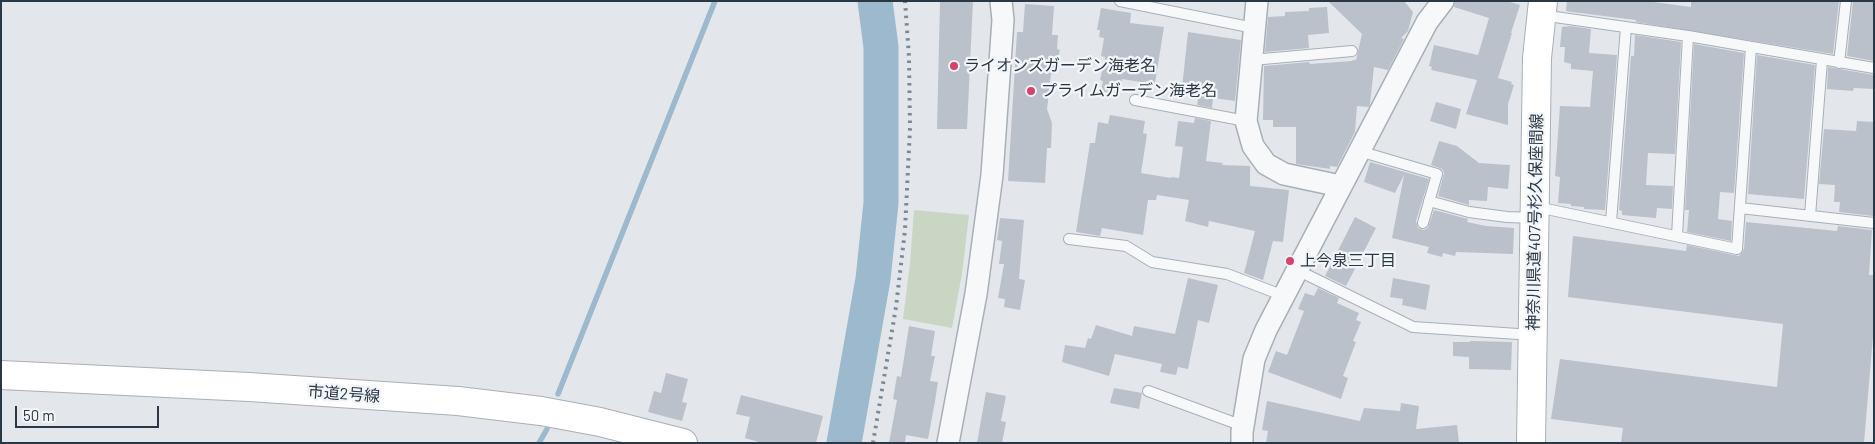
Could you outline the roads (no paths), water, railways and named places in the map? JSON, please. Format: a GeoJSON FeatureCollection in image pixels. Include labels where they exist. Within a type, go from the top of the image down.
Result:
{"type":"FeatureCollection","features":[{"type":"Feature","properties":{"kind":"street"},"geometry":{"type":"LineString","coordinates":[[948,443],[976,294],[992,175],[1003,20],[1001,1]]}},
{"type":"Feature","properties":{"kind":"street"},"geometry":{"type":"LineString","coordinates":[[1256,1],[1246,120],[1253,146],[1266,164],[1284,174],[1340,186]]}},
{"type":"Feature","properties":{"kind":"street"},"geometry":{"type":"LineString","coordinates":[[1243,434],[1254,359],[1266,330],[1427,22],[1443,1]]}},
{"type":"Feature","properties":{"kind":"street","name":"神奈川県道407号杉久保座間線"},"geometry":{"type":"LineString","coordinates":[[1531,443],[1537,58],[1542,8]]}},
{"type":"Feature","properties":{"kind":"street","name":"市道2号線"},"geometry":{"type":"LineString","coordinates":[[1,376],[249,388],[458,401],[541,411],[600,422],[683,443]]}},
{"type":"Feature","properties":{"kind":"lane"},"geometry":{"type":"LineString","coordinates":[[1840,63],[1846,1]]}},
{"type":"Feature","properties":{"kind":"lane"},"geometry":{"type":"LineString","coordinates":[[1120,2],[1254,28]]}},
{"type":"Feature","properties":{"kind":"lane"},"geometry":{"type":"LineString","coordinates":[[1542,8],[1626,27],[1874,68]]}},
{"type":"Feature","properties":{"kind":"lane"},"geometry":{"type":"LineString","coordinates":[[1611,222],[1626,27]]}},
{"type":"Feature","properties":{"kind":"lane"},"geometry":{"type":"LineString","coordinates":[[1677,236],[1688,36]]}},
{"type":"Feature","properties":{"kind":"lane"},"geometry":{"type":"LineString","coordinates":[[1429,201],[1469,212],[1507,217],[1535,212],[1611,222],[1737,248],[1751,47]]}},
{"type":"Feature","properties":{"kind":"lane"},"geometry":{"type":"LineString","coordinates":[[1252,60],[1352,51]]}},
{"type":"Feature","properties":{"kind":"lane"},"geometry":{"type":"LineString","coordinates":[[1810,216],[1822,60]]}},
{"type":"Feature","properties":{"kind":"lane"},"geometry":{"type":"LineString","coordinates":[[1134,100],[1246,120]]}},
{"type":"Feature","properties":{"kind":"lane"},"geometry":{"type":"LineString","coordinates":[[1359,150],[1437,174],[1423,223]]}},
{"type":"Feature","properties":{"kind":"lane"},"geometry":{"type":"LineString","coordinates":[[1740,208],[1874,223]]}},
{"type":"Feature","properties":{"kind":"lane"},"geometry":{"type":"LineString","coordinates":[[1070,239],[1126,246],[1152,262],[1227,274],[1284,296]]}},
{"type":"Feature","properties":{"kind":"lane"},"geometry":{"type":"LineString","coordinates":[[1297,270],[1413,327],[1533,335]]}},
{"type":"Feature","properties":{"kind":"lane"},"geometry":{"type":"LineString","coordinates":[[1148,391],[1243,434]]}},
{"type":"Feature","properties":{"kind":"waterway"},"geometry":{"type":"LineString","coordinates":[[558,394],[715,1]]}},
{"type":"Feature","properties":{"kind":"waterway"},"geometry":{"type":"LineString","coordinates":[[844,443],[873,279],[881,203],[881,47],[875,1]]}},
{"type":"Feature","properties":{"kind":"waterway"},"geometry":{"type":"LineString","coordinates":[[539,443],[547,429]]}},
{"type":"Feature","properties":{"kind":"railway"},"geometry":{"type":"LineString","coordinates":[[873,443],[896,307],[905,230],[910,128],[909,57],[905,1]]}},
{"type":"Feature","properties":{"kind":"place","name":"ライオンズガーデン海老名"},"geometry":{"type":"Point","coordinates":[954,66]}},
{"type":"Feature","properties":{"kind":"place","name":"プライムガーデン海老名"},"geometry":{"type":"Point","coordinates":[1031,91]}},
{"type":"Feature","properties":{"kind":"place","name":"上今泉三丁目"},"geometry":{"type":"Point","coordinates":[1290,261]}}]}
